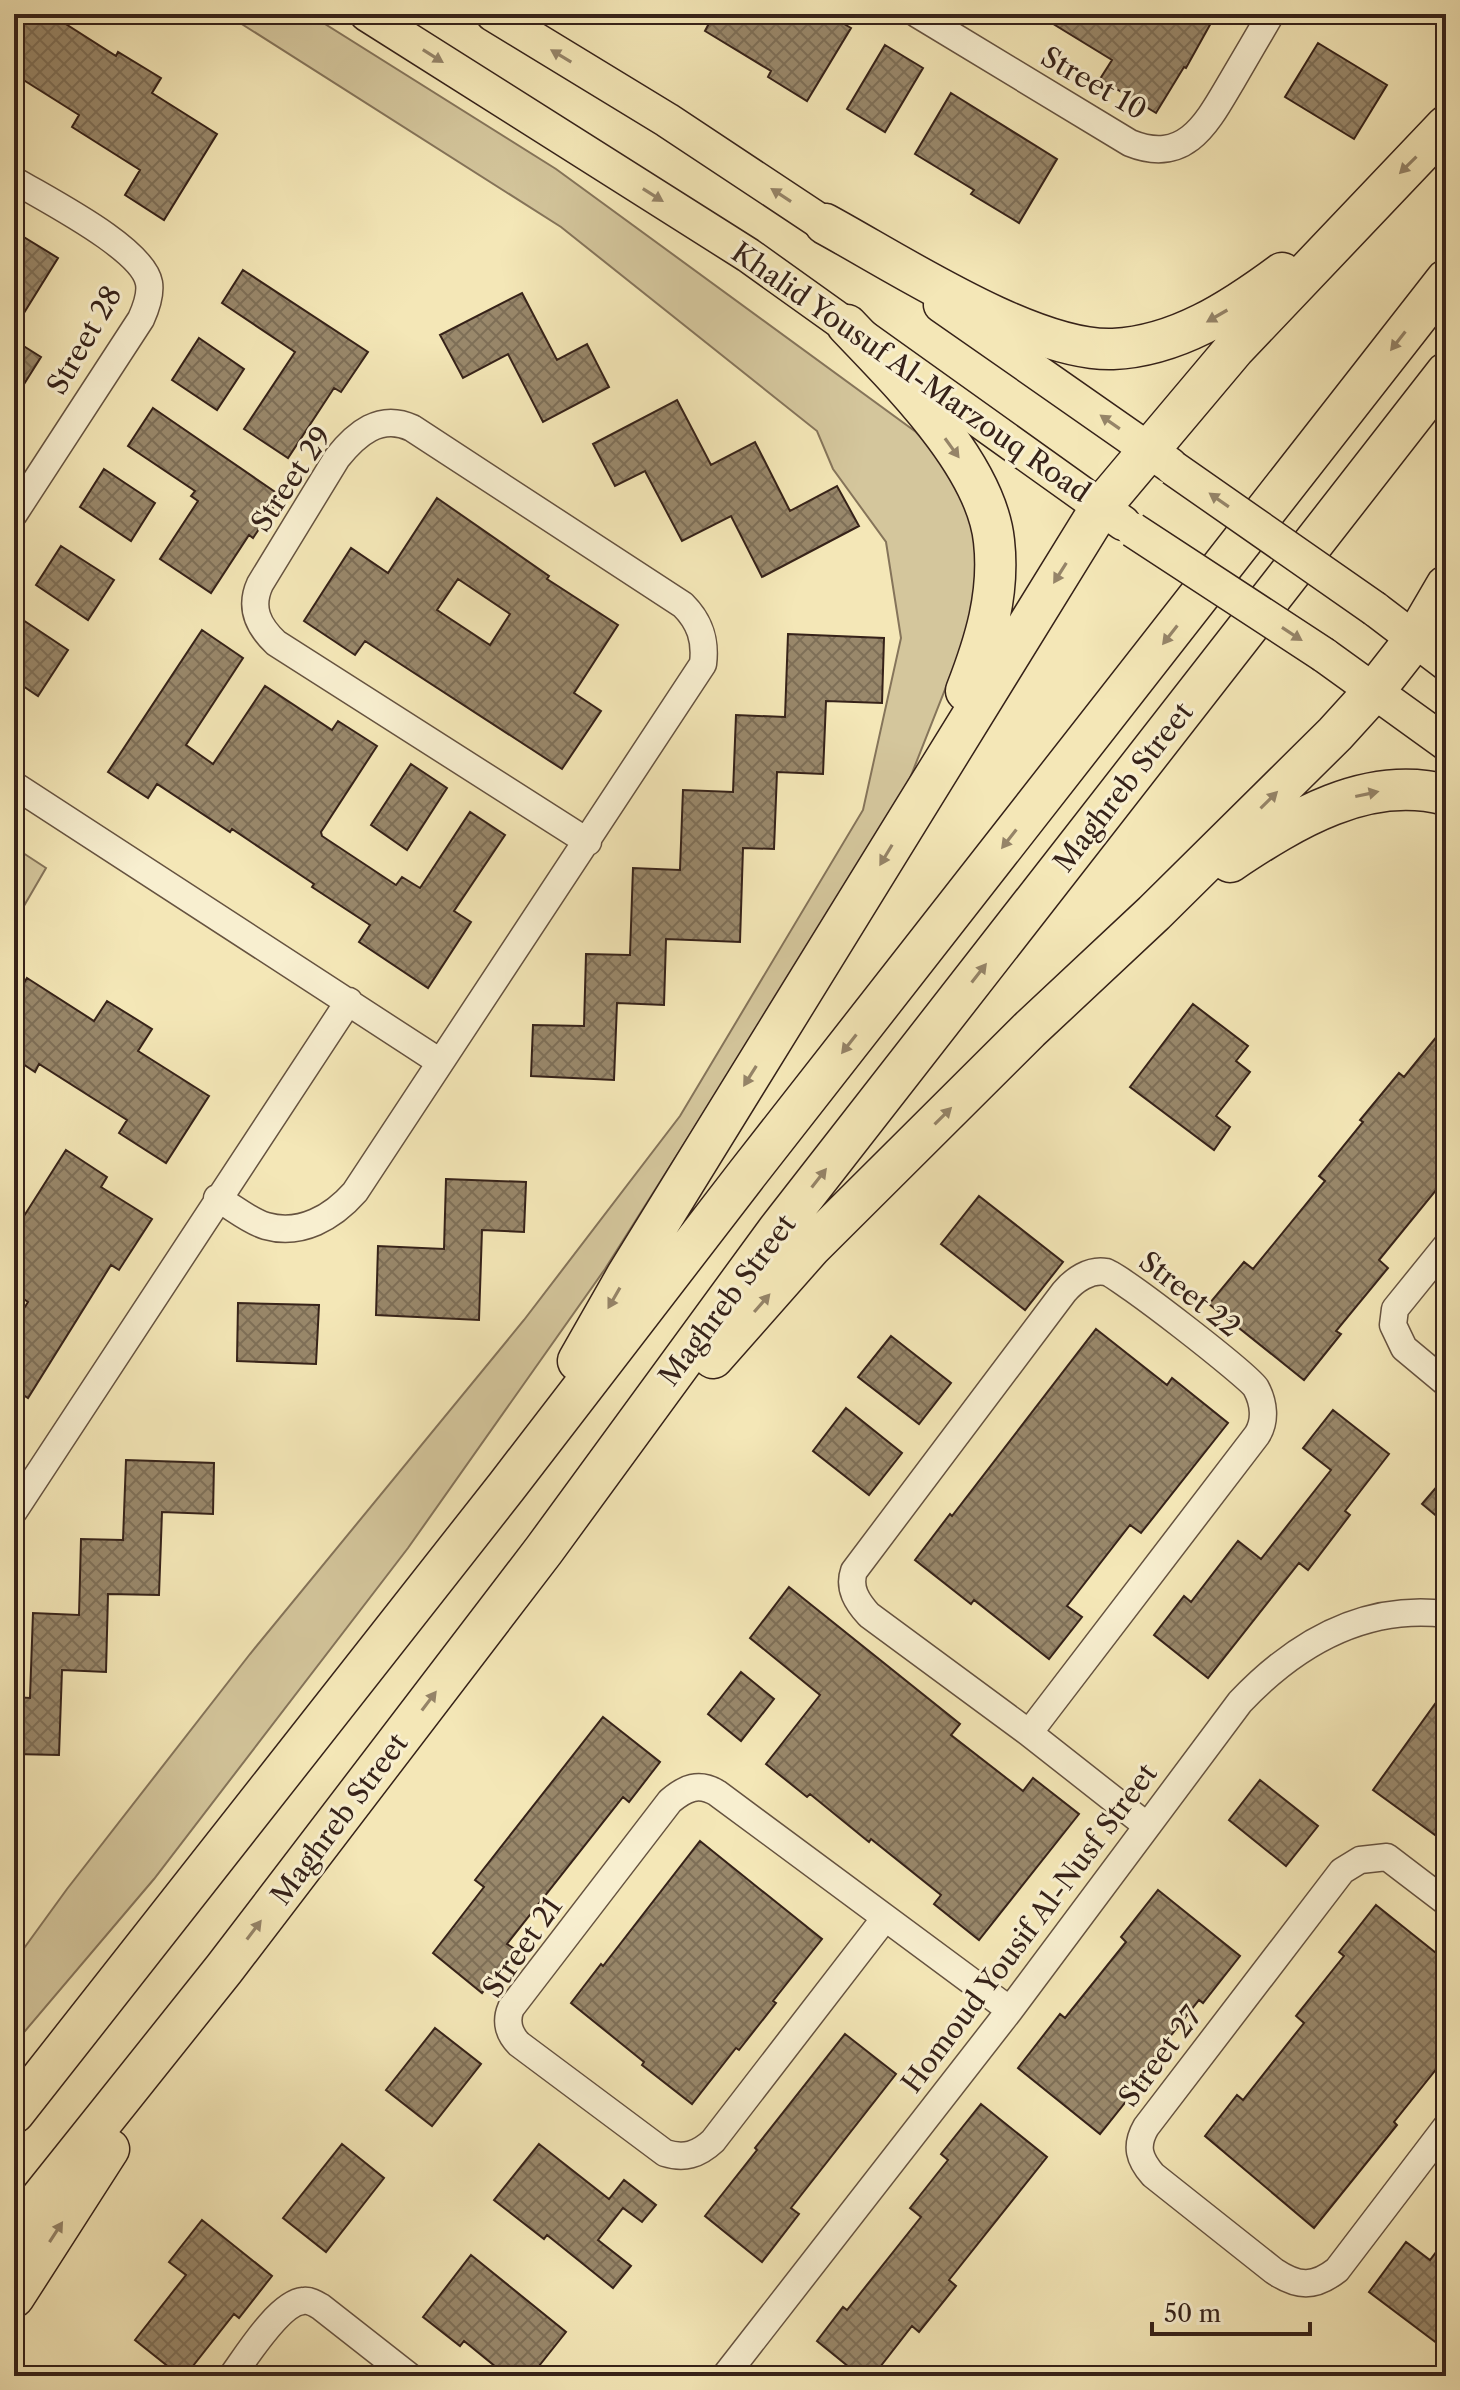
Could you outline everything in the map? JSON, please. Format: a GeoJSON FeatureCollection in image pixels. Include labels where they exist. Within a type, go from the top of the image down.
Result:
{"type":"FeatureCollection","features":[{"type":"Feature","properties":{"kind":"highway"},"geometry":{"type":"LineString","coordinates":[[507,1486],[627,1275],[1101,507],[1161,458],[1234,349],[1446,126]]}},
{"type":"Feature","properties":{"kind":"highway"},"geometry":{"type":"LineString","coordinates":[[825,224],[1011,324],[1064,341],[1112,349],[1160,341],[1200,326],[1264,287],[1370,204]]}},
{"type":"Feature","properties":{"kind":"highway","name":"Maghreb Street"},"geometry":{"type":"LineString","coordinates":[[14,2113],[507,1486],[757,1161],[1446,280]]}},
{"type":"Feature","properties":{"kind":"highway"},"geometry":{"type":"LineString","coordinates":[[847,325],[913,397],[966,466],[993,532],[995,585],[986,636],[926,788]]}},
{"type":"Feature","properties":{"kind":"highway","name":"Maghreb Street"},"geometry":{"type":"LineString","coordinates":[[14,2232],[224,1969],[544,1550],[778,1230],[1446,373]]}},
{"type":"Feature","properties":{"kind":"highway"},"geometry":{"type":"LineString","coordinates":[[544,1550],[811,1247],[1029,1030],[1154,913],[1375,690],[1415,639],[1446,586]]}},
{"type":"Feature","properties":{"kind":"highway"},"geometry":{"type":"LineString","coordinates":[[1154,913],[1255,845],[1319,809],[1392,790],[1431,791],[1446,795]]}},
{"type":"Feature","properties":{"kind":"highway"},"geometry":{"type":"LineString","coordinates":[[14,2088],[167,1919]]}},
{"type":"Feature","properties":{"kind":"highway"},"geometry":{"type":"LineString","coordinates":[[14,2297],[224,1969]]}},
{"type":"Feature","properties":{"kind":"main road","name":"Khalid Yousuf Al-Marzouq Road"},"geometry":{"type":"LineString","coordinates":[[367,14],[748,255],[1133,530],[1324,655],[1446,743]]}},
{"type":"Feature","properties":{"kind":"main road"},"geometry":{"type":"LineString","coordinates":[[493,14],[667,120],[825,224],[1375,609],[1446,663]]}},
{"type":"Feature","properties":{"kind":"street","name":"Street 10"},"geometry":{"type":"LineString","coordinates":[[917,14],[1130,143],[1160,150],[1186,142],[1210,118],[1271,14]]}},
{"type":"Feature","properties":{"kind":"street","name":"Street 28"},"geometry":{"type":"LineString","coordinates":[[14,180],[118,243],[141,266],[149,283],[148,300],[141,319],[18,497]]}},
{"type":"Feature","properties":{"kind":"street","name":"Street 29"},"geometry":{"type":"LineString","coordinates":[[217,1198],[255,1221],[278,1228],[302,1227],[330,1215],[355,1192],[588,842],[703,664],[704,645],[697,623],[683,605],[412,428],[389,421],[372,426],[351,441],[337,458],[260,584],[254,600],[258,620],[276,643],[588,842]]}},
{"type":"Feature","properties":{"kind":"street"},"geometry":{"type":"LineString","coordinates":[[14,785],[440,1062]]}},
{"type":"Feature","properties":{"kind":"street"},"geometry":{"type":"LineString","coordinates":[[14,1511],[349,1001]]}},
{"type":"Feature","properties":{"kind":"street"},"geometry":{"type":"LineString","coordinates":[[1446,1246],[1400,1301],[1393,1316],[1395,1333],[1404,1348],[1446,1383]]}},
{"type":"Feature","properties":{"kind":"street","name":"Street 22"},"geometry":{"type":"LineString","coordinates":[[1029,1733],[1263,1424],[1262,1403],[1251,1381],[1133,1289],[1106,1272],[1089,1274],[1075,1281],[1064,1292],[852,1576],[855,1595],[869,1615],[1029,1733],[1146,1825]]}},
{"type":"Feature","properties":{"kind":"street","name":"Homoud Yousif Al-Nusf Street"},"geometry":{"type":"LineString","coordinates":[[725,2376],[1010,2010],[1240,1702],[1291,1656],[1330,1632],[1371,1618],[1414,1612],[1446,1614]]}},
{"type":"Feature","properties":{"kind":"street","name":"Street 21"},"geometry":{"type":"LineString","coordinates":[[885,1918],[713,2141],[697,2153],[680,2156],[659,2149],[519,2044],[509,2028],[507,2018],[511,2008],[670,1801],[690,1788],[703,1787],[717,1793],[1010,2010]]}},
{"type":"Feature","properties":{"kind":"street","name":"Street 27"},"geometry":{"type":"LineString","coordinates":[[1446,1902],[1387,1857],[1360,1860],[1342,1871],[1146,2127],[1139,2148],[1140,2156],[1153,2175],[1274,2271],[1304,2285],[1321,2281],[1337,2270],[1446,2127]]}},
{"type":"Feature","properties":{"kind":"street"},"geometry":{"type":"LineString","coordinates":[[232,2376],[279,2315],[292,2304],[304,2301],[321,2307],[409,2376]]}},
{"type":"Feature","properties":{"kind":"shaded area"},"geometry":{"type":"Polygon","coordinates":[[[226,14],[309,14],[556,169],[916,432],[971,494],[993,568],[901,801],[605,1269],[408,1548],[154,1879],[14,2044],[14,1962],[250,1654],[524,1320],[680,1116],[863,810],[901,638],[886,542],[833,469],[817,431],[561,227],[226,14]]]}},
{"type":"Feature","properties":{"kind":"shaded area"},"geometry":{"type":"Polygon","coordinates":[[[14,847],[46,868],[14,923],[14,847]]]}},
{"type":"Feature","properties":{"kind":"building"},"geometry":{"type":"Polygon","coordinates":[[[14,14],[50,14],[116,56],[118,52],[161,78],[152,93],[217,134],[164,220],[125,195],[140,170],[72,127],[79,115],[14,74],[14,14]]]}},
{"type":"Feature","properties":{"kind":"building"},"geometry":{"type":"Polygon","coordinates":[[[714,14],[827,14],[851,28],[807,101],[768,77],[771,71],[705,31],[714,14]]]}},
{"type":"Feature","properties":{"kind":"building"},"geometry":{"type":"Polygon","coordinates":[[[1037,14],[1216,14],[1156,113],[1100,79],[1112,60],[1037,14]]]}},
{"type":"Feature","properties":{"kind":"building"},"geometry":{"type":"Polygon","coordinates":[[[1318,43],[1387,85],[1354,139],[1285,97],[1318,43]]]}},
{"type":"Feature","properties":{"kind":"building"},"geometry":{"type":"Polygon","coordinates":[[[885,45],[923,68],[885,132],[847,109],[885,45]]]}},
{"type":"Feature","properties":{"kind":"building"},"geometry":{"type":"Polygon","coordinates":[[[951,93],[1057,159],[1019,223],[971,194],[974,190],[915,154],[951,93]]]}},
{"type":"Feature","properties":{"kind":"building"},"geometry":{"type":"Polygon","coordinates":[[[14,231],[58,258],[14,329],[14,231]]]}},
{"type":"Feature","properties":{"kind":"building"},"geometry":{"type":"Polygon","coordinates":[[[243,270],[368,352],[341,392],[334,388],[288,458],[244,429],[295,352],[222,303],[243,270]]]}},
{"type":"Feature","properties":{"kind":"building"},"geometry":{"type":"Polygon","coordinates":[[[522,293],[557,360],[587,344],[609,387],[543,422],[508,354],[463,378],[440,335],[522,293]]]}},
{"type":"Feature","properties":{"kind":"building"},"geometry":{"type":"Polygon","coordinates":[[[199,338],[244,369],[217,410],[172,380],[199,338]]]}},
{"type":"Feature","properties":{"kind":"building"},"geometry":{"type":"Polygon","coordinates":[[[14,340],[41,357],[14,400],[14,340]]]}},
{"type":"Feature","properties":{"kind":"building"},"geometry":{"type":"Polygon","coordinates":[[[677,400],[711,465],[755,442],[790,511],[837,486],[859,526],[762,577],[731,516],[682,541],[645,471],[615,486],[593,444],[677,400]]]}},
{"type":"Feature","properties":{"kind":"building"},"geometry":{"type":"Polygon","coordinates":[[[153,408],[281,496],[253,538],[249,535],[211,593],[160,559],[198,501],[191,496],[195,491],[128,446],[153,408]]]}},
{"type":"Feature","properties":{"kind":"building"},"geometry":{"type":"Polygon","coordinates":[[[104,469],[155,503],[131,541],[80,507],[104,469]]]}},
{"type":"Feature","properties":{"kind":"building"},"geometry":{"type":"Polygon","coordinates":[[[437,498],[549,576],[547,579],[618,625],[574,693],[601,711],[562,769],[365,641],[355,655],[304,621],[351,548],[388,573],[437,498]],[[458,579],[437,610],[490,645],[510,614],[458,579]]]}},
{"type":"Feature","properties":{"kind":"building"},"geometry":{"type":"Polygon","coordinates":[[[61,546],[114,580],[88,620],[36,585],[61,546]]]}},
{"type":"Feature","properties":{"kind":"building"},"geometry":{"type":"Polygon","coordinates":[[[14,614],[68,650],[38,696],[14,680],[14,614]]]}},
{"type":"Feature","properties":{"kind":"building"},"geometry":{"type":"Polygon","coordinates":[[[202,630],[243,658],[186,745],[213,764],[265,686],[332,730],[338,721],[377,746],[321,832],[322,836],[396,885],[402,877],[420,888],[470,812],[505,835],[454,911],[471,922],[428,988],[359,942],[370,925],[312,887],[314,884],[157,784],[148,798],[108,772],[202,630]]]}},
{"type":"Feature","properties":{"kind":"building"},"geometry":{"type":"Polygon","coordinates":[[[788,634],[884,638],[882,703],[826,701],[823,774],[777,772],[774,849],[743,848],[740,942],[666,939],[664,1005],[617,1003],[614,1080],[531,1076],[533,1025],[584,1026],[586,954],[630,955],[633,868],[680,870],[683,790],[733,792],[736,715],[785,717],[788,634]]]}},
{"type":"Feature","properties":{"kind":"building"},"geometry":{"type":"Polygon","coordinates":[[[411,764],[447,788],[407,850],[371,825],[411,764]]]}},
{"type":"Feature","properties":{"kind":"building"},"geometry":{"type":"Polygon","coordinates":[[[27,978],[94,1021],[107,1001],[152,1029],[138,1051],[209,1096],[166,1163],[119,1133],[127,1120],[39,1064],[35,1072],[14,1058],[14,999],[27,978]]]}},
{"type":"Feature","properties":{"kind":"building"},"geometry":{"type":"Polygon","coordinates":[[[1193,1004],[1248,1046],[1236,1061],[1250,1072],[1216,1116],[1230,1127],[1214,1150],[1130,1087],[1193,1004]]]}},
{"type":"Feature","properties":{"kind":"building"},"geometry":{"type":"Polygon","coordinates":[[[1446,1025],[1446,1178],[1379,1260],[1388,1268],[1336,1331],[1341,1334],[1304,1380],[1209,1304],[1244,1262],[1253,1269],[1325,1181],[1319,1176],[1363,1122],[1360,1120],[1399,1073],[1404,1077],[1446,1025]]]}},
{"type":"Feature","properties":{"kind":"building"},"geometry":{"type":"Polygon","coordinates":[[[66,1150],[107,1177],[101,1187],[152,1219],[119,1270],[111,1265],[28,1398],[14,1389],[14,1324],[28,1302],[14,1292],[14,1210],[24,1216],[66,1150]]]}},
{"type":"Feature","properties":{"kind":"building"},"geometry":{"type":"Polygon","coordinates":[[[446,1179],[526,1182],[524,1232],[482,1230],[479,1320],[376,1315],[378,1246],[444,1249],[446,1179]]]}},
{"type":"Feature","properties":{"kind":"building"},"geometry":{"type":"Polygon","coordinates":[[[979,1196],[1063,1262],[1025,1310],[941,1244],[979,1196]]]}},
{"type":"Feature","properties":{"kind":"building"},"geometry":{"type":"Polygon","coordinates":[[[238,1303],[319,1305],[316,1364],[237,1361],[238,1303]]]}},
{"type":"Feature","properties":{"kind":"building"},"geometry":{"type":"Polygon","coordinates":[[[1096,1329],[1167,1385],[1172,1378],[1228,1423],[1141,1533],[1130,1525],[1067,1606],[1082,1617],[1049,1659],[974,1600],[971,1604],[915,1560],[1096,1329]]]}},
{"type":"Feature","properties":{"kind":"building"},"geometry":{"type":"Polygon","coordinates":[[[891,1336],[951,1383],[919,1424],[858,1377],[891,1336]]]}},
{"type":"Feature","properties":{"kind":"building"},"geometry":{"type":"Polygon","coordinates":[[[846,1408],[902,1453],[869,1495],[813,1451],[846,1408]]]}},
{"type":"Feature","properties":{"kind":"building"},"geometry":{"type":"Polygon","coordinates":[[[1333,1410],[1389,1454],[1345,1511],[1350,1515],[1308,1570],[1299,1563],[1208,1678],[1154,1635],[1184,1596],[1191,1602],[1238,1541],[1261,1559],[1331,1470],[1303,1448],[1333,1410]]]}},
{"type":"Feature","properties":{"kind":"building"},"geometry":{"type":"Polygon","coordinates":[[[126,1460],[214,1463],[213,1514],[162,1512],[159,1595],[108,1594],[106,1672],[62,1670],[59,1755],[14,1754],[14,1697],[30,1698],[33,1613],[79,1615],[81,1539],[123,1540],[126,1460]]]}},
{"type":"Feature","properties":{"kind":"building"},"geometry":{"type":"Polygon","coordinates":[[[1446,1476],[1446,1524],[1422,1504],[1446,1476]]]}},
{"type":"Feature","properties":{"kind":"building"},"geometry":{"type":"Polygon","coordinates":[[[789,1587],[960,1724],[951,1735],[1023,1791],[1033,1778],[1079,1814],[979,1940],[934,1904],[941,1895],[871,1839],[869,1842],[810,1794],[807,1797],[766,1764],[820,1695],[750,1638],[789,1587]]]}},
{"type":"Feature","properties":{"kind":"building"},"geometry":{"type":"Polygon","coordinates":[[[741,1672],[774,1699],[741,1741],[708,1714],[741,1672]]]}},
{"type":"Feature","properties":{"kind":"building"},"geometry":{"type":"Polygon","coordinates":[[[1435,1704],[1446,1712],[1446,1843],[1373,1790],[1435,1704]]]}},
{"type":"Feature","properties":{"kind":"building"},"geometry":{"type":"Polygon","coordinates":[[[603,1717],[660,1762],[629,1802],[623,1797],[507,1944],[516,1950],[482,1993],[433,1953],[484,1887],[475,1880],[603,1717]]]}},
{"type":"Feature","properties":{"kind":"building"},"geometry":{"type":"Polygon","coordinates":[[[1260,1780],[1318,1826],[1286,1866],[1229,1820],[1260,1780]]]}},
{"type":"Feature","properties":{"kind":"building"},"geometry":{"type":"Polygon","coordinates":[[[700,1841],[822,1939],[739,2050],[736,2048],[692,2104],[571,2003],[700,1841]]]}},
{"type":"Feature","properties":{"kind":"building"},"geometry":{"type":"Polygon","coordinates":[[[1158,1890],[1240,1956],[1203,2003],[1199,2000],[1138,2077],[1143,2080],[1100,2134],[1018,2068],[1060,2014],[1065,2018],[1126,1942],[1121,1937],[1158,1890]]]}},
{"type":"Feature","properties":{"kind":"building"},"geometry":{"type":"Polygon","coordinates":[[[1376,1905],[1446,1961],[1446,2057],[1394,2122],[1397,2125],[1314,2228],[1205,2136],[1237,2095],[1243,2100],[1304,2023],[1296,2016],[1344,1956],[1339,1952],[1376,1905]]]}},
{"type":"Feature","properties":{"kind":"building"},"geometry":{"type":"Polygon","coordinates":[[[435,2028],[481,2064],[432,2126],[386,2090],[435,2028]]]}},
{"type":"Feature","properties":{"kind":"building"},"geometry":{"type":"Polygon","coordinates":[[[845,2034],[896,2074],[791,2208],[799,2214],[762,2262],[705,2216],[845,2034]]]}},
{"type":"Feature","properties":{"kind":"building"},"geometry":{"type":"Polygon","coordinates":[[[981,2104],[1047,2157],[949,2280],[956,2286],[919,2332],[912,2326],[873,2376],[860,2376],[817,2341],[843,2307],[847,2310],[921,2217],[910,2208],[948,2160],[941,2154],[981,2104]]]}},
{"type":"Feature","properties":{"kind":"building"},"geometry":{"type":"Polygon","coordinates":[[[342,2144],[384,2178],[326,2252],[283,2218],[342,2144]]]}},
{"type":"Feature","properties":{"kind":"building"},"geometry":{"type":"Polygon","coordinates":[[[539,2144],[609,2199],[624,2180],[656,2205],[642,2222],[623,2208],[598,2240],[631,2266],[613,2288],[547,2235],[544,2239],[494,2200],[539,2144]]]}},
{"type":"Feature","properties":{"kind":"building"},"geometry":{"type":"Polygon","coordinates":[[[202,2220],[272,2276],[239,2318],[234,2314],[185,2376],[180,2376],[135,2340],[186,2275],[169,2262],[202,2220]]]}},
{"type":"Feature","properties":{"kind":"building"},"geometry":{"type":"Polygon","coordinates":[[[1446,2239],[1446,2350],[1369,2292],[1406,2242],[1430,2260],[1446,2239]]]}},
{"type":"Feature","properties":{"kind":"building"},"geometry":{"type":"Polygon","coordinates":[[[471,2255],[566,2332],[531,2376],[507,2376],[464,2341],[460,2346],[423,2317],[471,2255]]]}}]}
